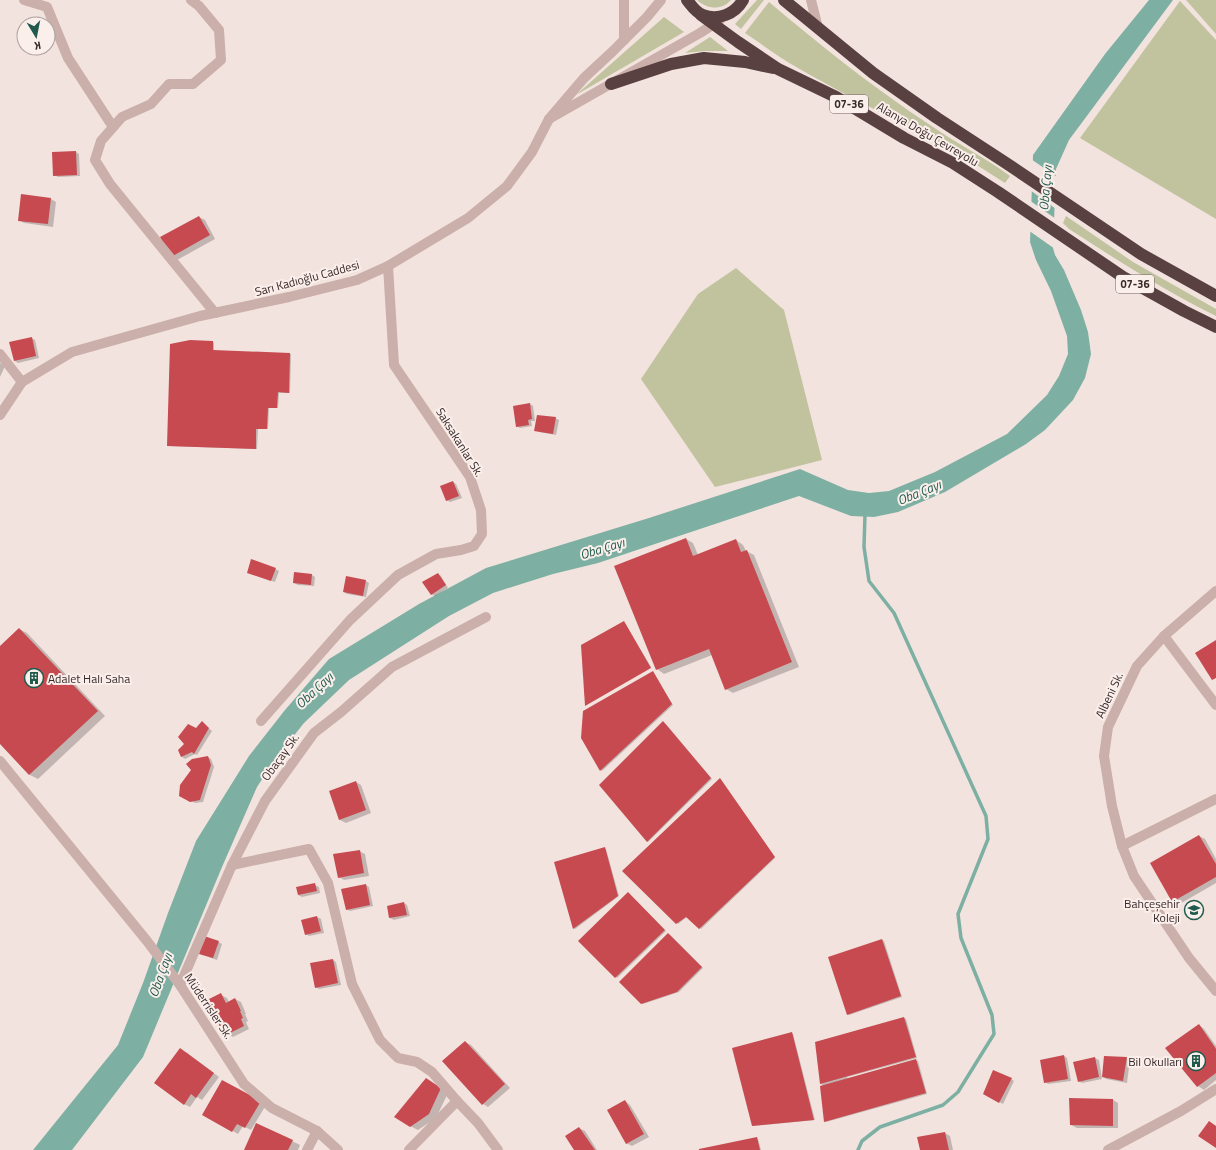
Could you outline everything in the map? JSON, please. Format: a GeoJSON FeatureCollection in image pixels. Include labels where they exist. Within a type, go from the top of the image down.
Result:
{"type":"FeatureCollection","features":[{"type":"Feature","properties":{"kind":"highway","name":"Alanya Doğu Çevreyolu"},"geometry":{"type":"LineString","coordinates":[[681,0],[778,69],[836,97],[904,138],[953,163],[1123,277],[1216,327]]}},
{"type":"Feature","properties":{"kind":"highway","name":"Alanya Doğu Çevreyolu"},"geometry":{"type":"LineString","coordinates":[[784,0],[873,73],[937,118],[1141,254],[1216,296]]}},
{"type":"Feature","properties":{"kind":"highway"},"geometry":{"type":"LineString","coordinates":[[694,8],[712,17],[722,16],[740,5]]}},
{"type":"Feature","properties":{"kind":"highway"},"geometry":{"type":"LineString","coordinates":[[610,84],[671,64],[704,58],[745,62],[778,69]]}},
{"type":"Feature","properties":{"kind":"street"},"geometry":{"type":"LineString","coordinates":[[24,0],[47,7],[68,58],[113,127]]}},
{"type":"Feature","properties":{"kind":"street"},"geometry":{"type":"LineString","coordinates":[[191,0],[199,6],[219,30],[221,60],[193,84],[169,84],[151,104],[122,117],[101,141],[95,160],[110,184],[215,313]]}},
{"type":"Feature","properties":{"kind":"street"},"geometry":{"type":"LineString","coordinates":[[624,0],[624,40]]}},
{"type":"Feature","properties":{"kind":"street","name":"Sarı Kadıoğlu Caddesi"},"geometry":{"type":"LineString","coordinates":[[22,382],[72,352],[215,313],[357,280],[388,266],[468,218],[507,186],[532,152],[549,119],[584,78],[647,17],[661,0]]}},
{"type":"Feature","properties":{"kind":"street"},"geometry":{"type":"LineString","coordinates":[[811,0],[818,28]]}},
{"type":"Feature","properties":{"kind":"street"},"geometry":{"type":"LineString","coordinates":[[549,119],[714,24],[740,5]]}},
{"type":"Feature","properties":{"kind":"street","name":"Saksakanlar Sk."},"geometry":{"type":"LineString","coordinates":[[261,721],[350,620],[398,575],[436,554],[461,550],[474,546],[482,534],[481,510],[470,477],[394,365],[388,266]]}},
{"type":"Feature","properties":{"kind":"street"},"geometry":{"type":"LineString","coordinates":[[0,354],[22,382],[0,415]]}},
{"type":"Feature","properties":{"kind":"street","name":"Albeni Sk."},"geometry":{"type":"LineString","coordinates":[[1216,591],[1164,636],[1137,666],[1108,728],[1104,756],[1112,806],[1122,846],[1134,876],[1189,958],[1216,991]]}},
{"type":"Feature","properties":{"kind":"street","name":"Obaçay Sk."},"geometry":{"type":"LineString","coordinates":[[180,985],[232,865],[265,801],[314,733],[341,712],[392,667],[486,617]]}},
{"type":"Feature","properties":{"kind":"street"},"geometry":{"type":"LineString","coordinates":[[1164,636],[1216,705]]}},
{"type":"Feature","properties":{"kind":"street","name":"Müderrisler Sk."},"geometry":{"type":"LineString","coordinates":[[0,761],[147,941],[180,985],[244,1084],[272,1108],[317,1131],[338,1150]]}},
{"type":"Feature","properties":{"kind":"street"},"geometry":{"type":"LineString","coordinates":[[1122,846],[1216,799]]}},
{"type":"Feature","properties":{"kind":"street"},"geometry":{"type":"LineString","coordinates":[[232,865],[309,849],[328,883],[352,984],[380,1040],[398,1058],[417,1062],[432,1072],[478,1123],[498,1150]]}},
{"type":"Feature","properties":{"kind":"street"},"geometry":{"type":"LineString","coordinates":[[1108,1150],[1181,1111],[1216,1089]]}},
{"type":"Feature","properties":{"kind":"street"},"geometry":{"type":"LineString","coordinates":[[408,1150],[457,1101]]}},
{"type":"Feature","properties":{"kind":"street"},"geometry":{"type":"LineString","coordinates":[[307,1150],[317,1131]]}},
{"type":"Feature","properties":{"kind":"green space"},"geometry":{"type":"Polygon","coordinates":[[[697,0],[731,0],[723,6],[714,8],[697,0]]]}},
{"type":"Feature","properties":{"kind":"green space"},"geometry":{"type":"Polygon","coordinates":[[[757,0],[764,0],[741,29],[735,24],[757,0]]]}},
{"type":"Feature","properties":{"kind":"green space"},"geometry":{"type":"Polygon","coordinates":[[[1186,0],[1216,0],[1216,34],[1186,0]]]}},
{"type":"Feature","properties":{"kind":"green space"},"geometry":{"type":"Polygon","coordinates":[[[1180,1],[1216,40],[1216,219],[1080,138],[1180,1]]]}},
{"type":"Feature","properties":{"kind":"green space"},"geometry":{"type":"Polygon","coordinates":[[[769,2],[828,50],[909,111],[1010,176],[1005,183],[955,152],[798,68],[745,33],[769,2]]]}},
{"type":"Feature","properties":{"kind":"green space"},"geometry":{"type":"Polygon","coordinates":[[[664,17],[684,32],[576,95],[664,17]]]}},
{"type":"Feature","properties":{"kind":"green space"},"geometry":{"type":"Polygon","coordinates":[[[710,37],[728,51],[685,53],[710,37]]]}},
{"type":"Feature","properties":{"kind":"green space"},"geometry":{"type":"Polygon","coordinates":[[[1066,216],[1133,262],[1216,309],[1216,316],[1160,286],[1069,229],[1063,223],[1066,216]]]}},
{"type":"Feature","properties":{"kind":"green space"},"geometry":{"type":"Polygon","coordinates":[[[736,268],[784,310],[822,460],[715,487],[641,379],[698,294],[736,268]]]}},
{"type":"Feature","properties":{"kind":"water","name":"Oba Çayı"},"geometry":{"type":"Polygon","coordinates":[[[1149,0],[1173,0],[1069,140],[1056,169],[1053,248],[1081,310],[1088,332],[1091,354],[1085,378],[1073,400],[1045,430],[1026,444],[945,492],[898,512],[874,517],[851,516],[799,496],[598,563],[553,574],[493,593],[449,616],[349,680],[304,723],[276,758],[257,787],[143,1057],[72,1150],[33,1150],[118,1045],[143,983],[196,841],[249,756],[285,710],[329,659],[419,604],[486,568],[649,518],[800,469],[848,490],[869,493],[889,491],[935,472],[1007,434],[1047,395],[1059,376],[1068,354],[1067,336],[1051,291],[1036,260],[1030,242],[1033,155],[1105,54],[1149,0]]]}},
{"type":"Feature","properties":{"kind":"pier"},"geometry":{"type":"Polygon","coordinates":[[[1031,159],[1057,177],[1056,209],[1030,190],[1031,159]]]}},
{"type":"Feature","properties":{"kind":"pier"},"geometry":{"type":"Polygon","coordinates":[[[1029,200],[1056,219],[1055,249],[1028,230],[1029,200]]]}},
{"type":"Feature","properties":{"kind":"building"},"geometry":{"type":"Polygon","coordinates":[[[76,151],[77,175],[53,176],[52,152],[76,151]]]}},
{"type":"Feature","properties":{"kind":"building"},"geometry":{"type":"Polygon","coordinates":[[[21,194],[51,198],[48,224],[18,221],[21,194]]]}},
{"type":"Feature","properties":{"kind":"building"},"geometry":{"type":"Polygon","coordinates":[[[199,216],[210,235],[171,257],[160,237],[199,216]]]}},
{"type":"Feature","properties":{"kind":"building"},"geometry":{"type":"Polygon","coordinates":[[[32,337],[36,356],[14,361],[9,342],[32,337]]]}},
{"type":"Feature","properties":{"kind":"building"},"geometry":{"type":"Polygon","coordinates":[[[190,340],[213,341],[213,350],[290,353],[289,393],[278,392],[277,408],[268,408],[267,429],[256,429],[256,449],[167,446],[170,344],[190,340]]]}},
{"type":"Feature","properties":{"kind":"building"},"geometry":{"type":"Polygon","coordinates":[[[530,403],[532,419],[528,420],[529,425],[516,427],[513,406],[530,403]]]}},
{"type":"Feature","properties":{"kind":"building"},"geometry":{"type":"Polygon","coordinates":[[[537,415],[556,417],[553,434],[534,431],[537,415]]]}},
{"type":"Feature","properties":{"kind":"building"},"geometry":{"type":"Polygon","coordinates":[[[453,481],[459,496],[446,501],[440,486],[453,481]]]}},
{"type":"Feature","properties":{"kind":"building"},"geometry":{"type":"Polygon","coordinates":[[[686,538],[693,556],[736,539],[741,552],[747,550],[792,662],[725,690],[709,649],[656,670],[614,566],[686,538]]]}},
{"type":"Feature","properties":{"kind":"building"},"geometry":{"type":"Polygon","coordinates":[[[251,559],[276,568],[271,581],[247,573],[251,559]]]}},
{"type":"Feature","properties":{"kind":"building"},"geometry":{"type":"Polygon","coordinates":[[[294,572],[312,574],[311,585],[293,583],[294,572]]]}},
{"type":"Feature","properties":{"kind":"building"},"geometry":{"type":"Polygon","coordinates":[[[438,573],[446,585],[431,595],[422,582],[438,573]]]}},
{"type":"Feature","properties":{"kind":"building"},"geometry":{"type":"Polygon","coordinates":[[[346,576],[366,580],[363,596],[343,592],[346,576]]]}},
{"type":"Feature","properties":{"kind":"building"},"geometry":{"type":"Polygon","coordinates":[[[624,621],[651,668],[585,706],[581,645],[624,621]]]}},
{"type":"Feature","properties":{"kind":"building","name":"Adalet Halı Saha"},"geometry":{"type":"Polygon","coordinates":[[[19,628],[98,711],[29,775],[0,744],[0,646],[19,628]]]}},
{"type":"Feature","properties":{"kind":"building"},"geometry":{"type":"Polygon","coordinates":[[[1216,640],[1216,678],[1212,680],[1195,653],[1216,640]]]}},
{"type":"Feature","properties":{"kind":"building"},"geometry":{"type":"Polygon","coordinates":[[[653,671],[672,704],[600,771],[581,738],[583,711],[653,671]]]}},
{"type":"Feature","properties":{"kind":"building"},"geometry":{"type":"Polygon","coordinates":[[[202,721],[209,728],[194,754],[192,752],[181,757],[178,750],[184,744],[178,737],[188,724],[196,728],[202,721]]]}},
{"type":"Feature","properties":{"kind":"building"},"geometry":{"type":"Polygon","coordinates":[[[663,721],[711,778],[647,842],[599,785],[663,721]]]}},
{"type":"Feature","properties":{"kind":"building"},"geometry":{"type":"Polygon","coordinates":[[[208,756],[211,765],[200,800],[190,802],[179,796],[180,785],[191,770],[186,764],[192,759],[208,756]]]}},
{"type":"Feature","properties":{"kind":"building"},"geometry":{"type":"Polygon","coordinates":[[[720,778],[775,857],[699,929],[686,917],[676,924],[622,871],[720,778]]]}},
{"type":"Feature","properties":{"kind":"building"},"geometry":{"type":"Polygon","coordinates":[[[356,781],[366,810],[339,820],[329,791],[356,781]]]}},
{"type":"Feature","properties":{"kind":"building","name":"Bahçeşehir Koleji"},"geometry":{"type":"Polygon","coordinates":[[[1199,835],[1216,864],[1216,877],[1172,902],[1150,863],[1199,835]]]}},
{"type":"Feature","properties":{"kind":"building"},"geometry":{"type":"Polygon","coordinates":[[[605,847],[618,896],[573,929],[554,862],[605,847]]]}},
{"type":"Feature","properties":{"kind":"building"},"geometry":{"type":"Polygon","coordinates":[[[360,850],[364,873],[338,878],[333,854],[360,850]]]}},
{"type":"Feature","properties":{"kind":"building"},"geometry":{"type":"Polygon","coordinates":[[[315,883],[317,891],[298,895],[296,887],[315,883]]]}},
{"type":"Feature","properties":{"kind":"building"},"geometry":{"type":"Polygon","coordinates":[[[366,884],[370,905],[346,910],[341,889],[366,884]]]}},
{"type":"Feature","properties":{"kind":"building"},"geometry":{"type":"Polygon","coordinates":[[[628,892],[665,930],[615,978],[578,941],[628,892]]]}},
{"type":"Feature","properties":{"kind":"building"},"geometry":{"type":"Polygon","coordinates":[[[404,902],[407,915],[389,918],[387,906],[404,902]]]}},
{"type":"Feature","properties":{"kind":"building"},"geometry":{"type":"Polygon","coordinates":[[[317,916],[321,931],[305,935],[301,920],[317,916]]]}},
{"type":"Feature","properties":{"kind":"building"},"geometry":{"type":"Polygon","coordinates":[[[668,933],[702,967],[677,992],[641,1004],[619,982],[668,933]]]}},
{"type":"Feature","properties":{"kind":"building"},"geometry":{"type":"Polygon","coordinates":[[[204,936],[219,941],[213,958],[199,954],[204,936]]]}},
{"type":"Feature","properties":{"kind":"building"},"geometry":{"type":"Polygon","coordinates":[[[882,939],[901,996],[847,1015],[828,957],[882,939]]]}},
{"type":"Feature","properties":{"kind":"building"},"geometry":{"type":"Polygon","coordinates":[[[333,959],[338,983],[315,988],[310,963],[333,959]]]}},
{"type":"Feature","properties":{"kind":"building"},"geometry":{"type":"Polygon","coordinates":[[[221,993],[226,1003],[235,998],[241,1011],[243,1018],[241,1019],[244,1026],[226,1035],[222,1026],[219,1026],[219,1020],[209,999],[221,993]]]}},
{"type":"Feature","properties":{"kind":"building"},"geometry":{"type":"Polygon","coordinates":[[[904,1017],[916,1057],[820,1084],[815,1042],[904,1017]]]}},
{"type":"Feature","properties":{"kind":"building","name":"Bil Okulları"},"geometry":{"type":"Polygon","coordinates":[[[1199,1024],[1216,1049],[1216,1073],[1197,1087],[1165,1048],[1199,1024]]]}},
{"type":"Feature","properties":{"kind":"building"},"geometry":{"type":"Polygon","coordinates":[[[792,1032],[814,1120],[752,1126],[732,1048],[792,1032]]]}},
{"type":"Feature","properties":{"kind":"building"},"geometry":{"type":"Polygon","coordinates":[[[465,1041],[505,1084],[482,1105],[442,1061],[465,1041]]]}},
{"type":"Feature","properties":{"kind":"building"},"geometry":{"type":"Polygon","coordinates":[[[180,1048],[214,1073],[196,1098],[191,1094],[184,1105],[154,1083],[180,1048]]]}},
{"type":"Feature","properties":{"kind":"building"},"geometry":{"type":"Polygon","coordinates":[[[1064,1055],[1068,1079],[1044,1083],[1040,1060],[1064,1055]]]}},
{"type":"Feature","properties":{"kind":"building"},"geometry":{"type":"Polygon","coordinates":[[[1104,1056],[1127,1057],[1123,1081],[1102,1077],[1104,1056]]]}},
{"type":"Feature","properties":{"kind":"building"},"geometry":{"type":"Polygon","coordinates":[[[1095,1057],[1099,1077],[1078,1082],[1073,1062],[1095,1057]]]}},
{"type":"Feature","properties":{"kind":"building"},"geometry":{"type":"Polygon","coordinates":[[[916,1059],[926,1093],[824,1122],[820,1086],[916,1059]]]}},
{"type":"Feature","properties":{"kind":"building"},"geometry":{"type":"Polygon","coordinates":[[[993,1070],[1012,1078],[999,1103],[983,1094],[993,1070]]]}},
{"type":"Feature","properties":{"kind":"building"},"geometry":{"type":"Polygon","coordinates":[[[426,1078],[441,1088],[429,1114],[410,1127],[394,1117],[426,1078]]]}},
{"type":"Feature","properties":{"kind":"building"},"geometry":{"type":"Polygon","coordinates":[[[222,1080],[261,1101],[245,1128],[237,1124],[232,1132],[202,1115],[222,1080]]]}},
{"type":"Feature","properties":{"kind":"building"},"geometry":{"type":"Polygon","coordinates":[[[1069,1098],[1113,1099],[1113,1126],[1070,1125],[1069,1098]]]}},
{"type":"Feature","properties":{"kind":"building"},"geometry":{"type":"Polygon","coordinates":[[[625,1100],[644,1134],[626,1144],[607,1110],[625,1100]]]}},
{"type":"Feature","properties":{"kind":"building"},"geometry":{"type":"Polygon","coordinates":[[[1209,1121],[1216,1126],[1216,1148],[1198,1136],[1209,1121]]]}},
{"type":"Feature","properties":{"kind":"building"},"geometry":{"type":"Polygon","coordinates":[[[256,1123],[293,1140],[288,1150],[244,1150],[256,1123]]]}},
{"type":"Feature","properties":{"kind":"building"},"geometry":{"type":"Polygon","coordinates":[[[579,1127],[595,1150],[574,1150],[565,1136],[579,1127]]]}},
{"type":"Feature","properties":{"kind":"building"},"geometry":{"type":"Polygon","coordinates":[[[945,1132],[949,1150],[920,1150],[917,1137],[945,1132]]]}},
{"type":"Feature","properties":{"kind":"building"},"geometry":{"type":"Polygon","coordinates":[[[757,1137],[760,1150],[699,1150],[699,1149],[757,1137]]]}},
{"type":"Feature","properties":{"kind":"waterway"},"geometry":{"type":"LineString","coordinates":[[858,1150],[862,1141],[880,1127],[943,1105],[958,1092],[994,1034],[992,1015],[961,938],[958,914],[988,839],[986,816],[894,613],[869,581],[864,547],[865,514]]}},
{"type":"Feature","properties":{"kind":"place","name":"Adalet Halı Saha"},"geometry":{"type":"Point","coordinates":[34,678]}},
{"type":"Feature","properties":{"kind":"place","name":"Bahçeşehir Koleji"},"geometry":{"type":"Point","coordinates":[1194,910]}},
{"type":"Feature","properties":{"kind":"place","name":"Bil Okulları"},"geometry":{"type":"Point","coordinates":[1196,1061]}}]}
